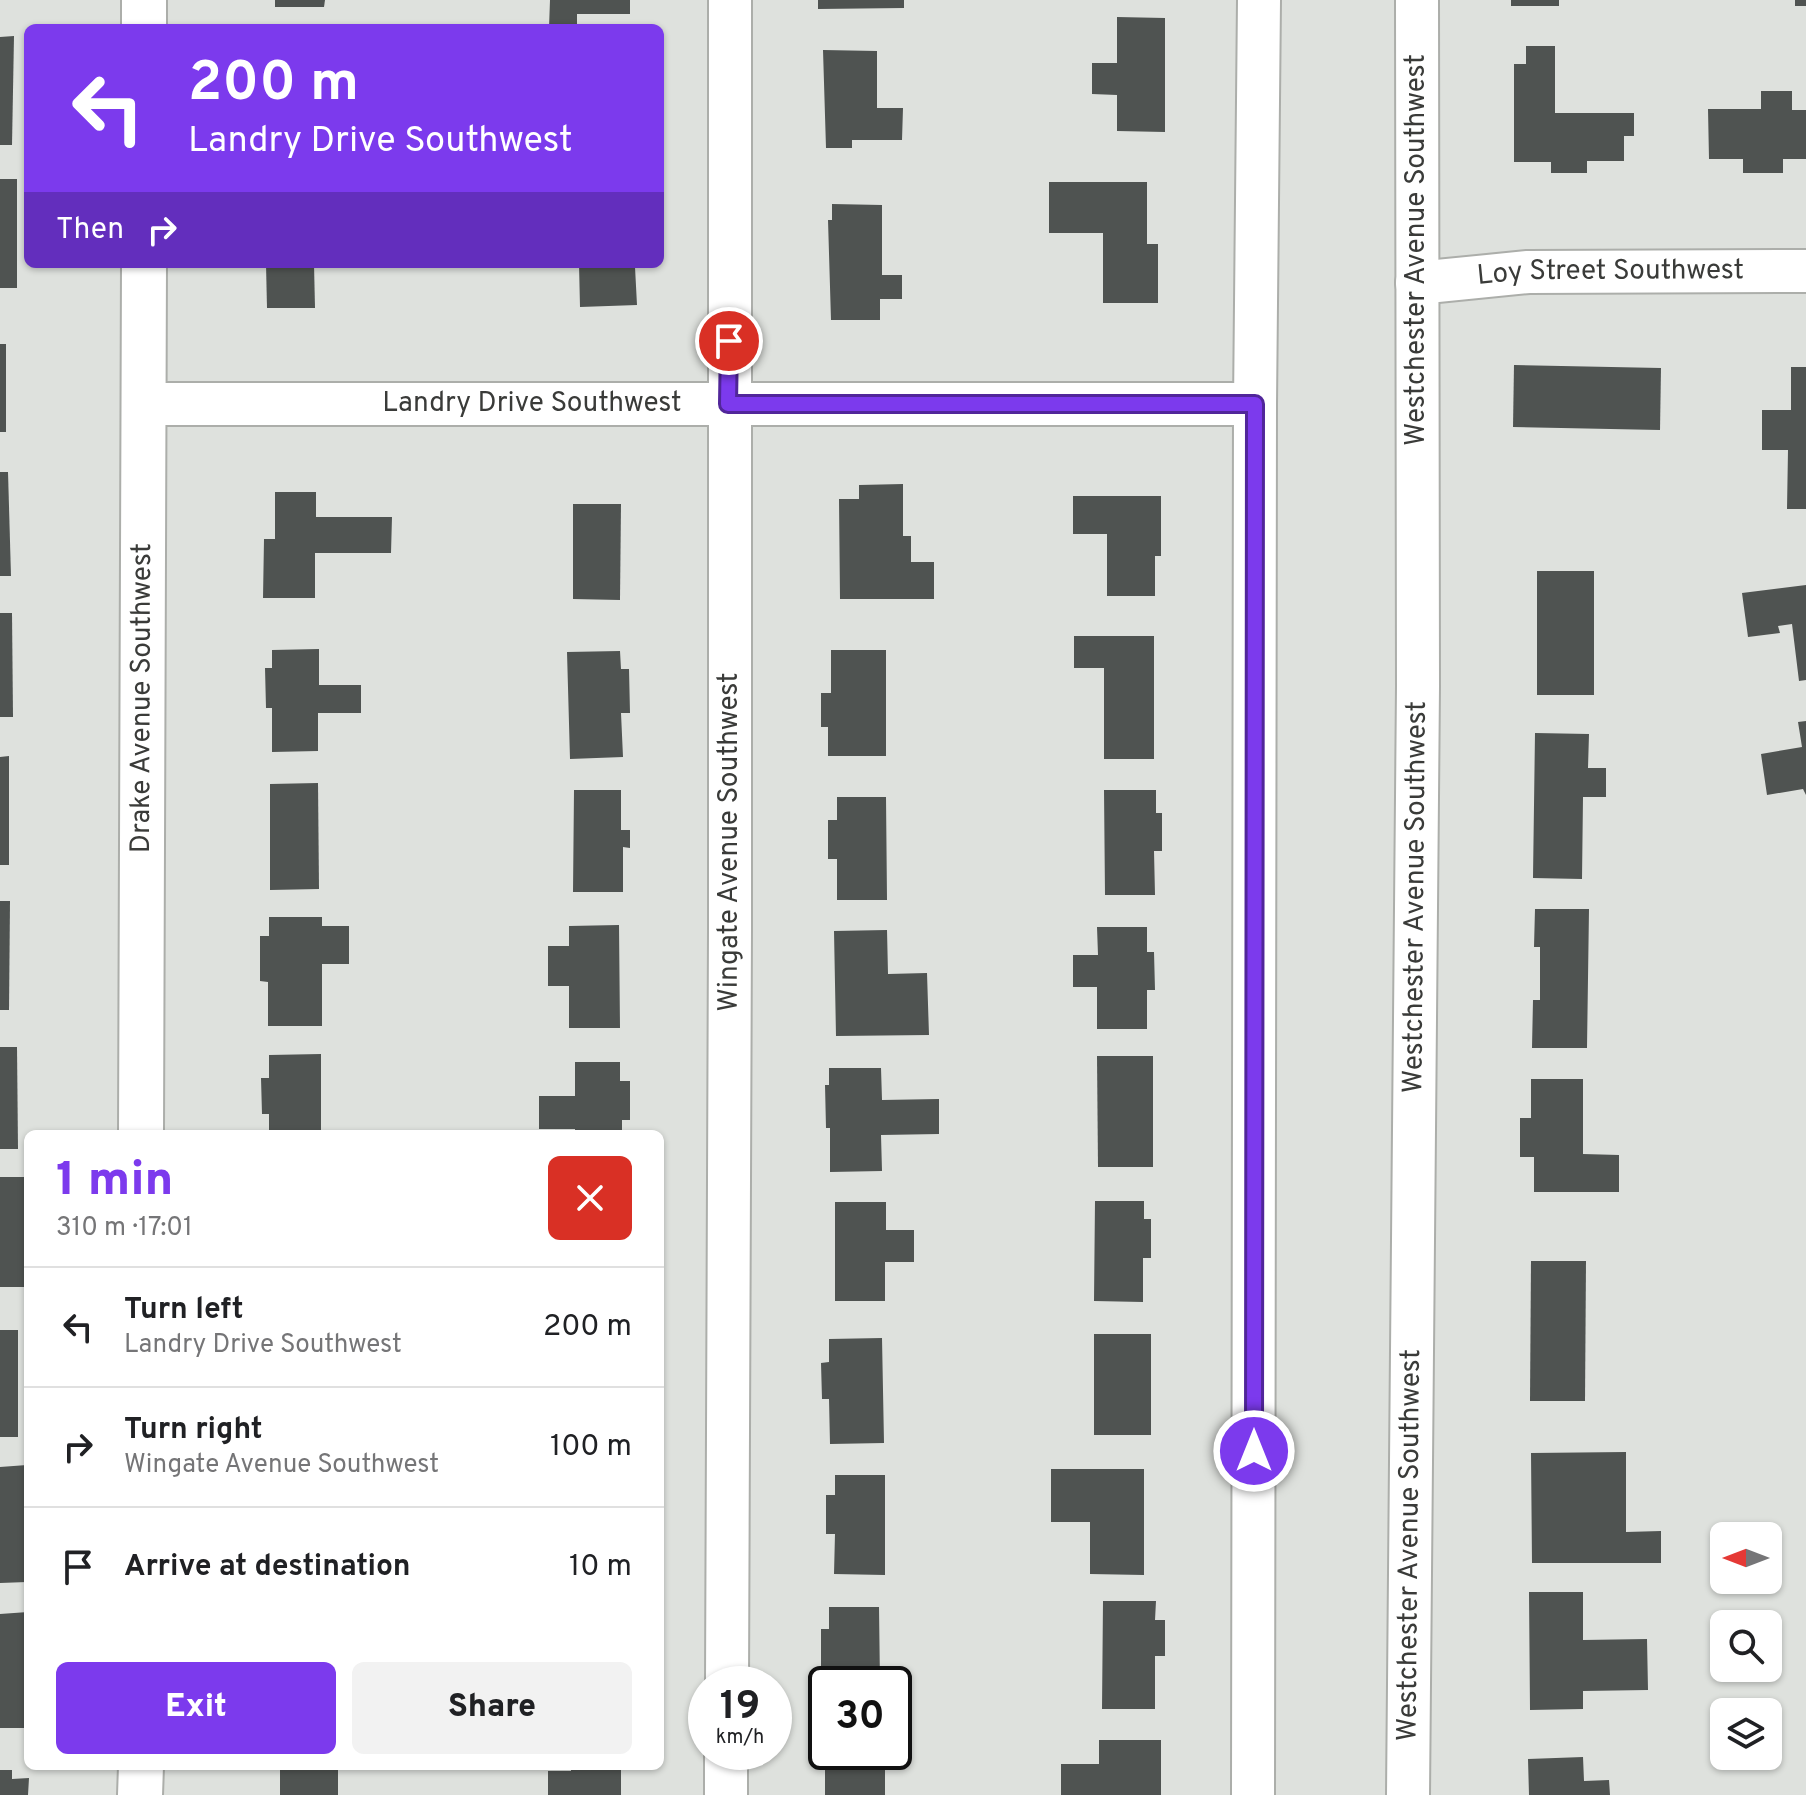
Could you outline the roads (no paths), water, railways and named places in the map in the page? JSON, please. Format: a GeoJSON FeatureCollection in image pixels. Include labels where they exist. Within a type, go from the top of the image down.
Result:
{"type":"FeatureCollection","features":[{"type":"Feature","properties":{"kind":"street"},"geometry":{"type":"LineString","coordinates":[[144,0],[144,24]]}},
{"type":"Feature","properties":{"kind":"street","name":"Wingate Avenue Southwest"},"geometry":{"type":"LineString","coordinates":[[727,1666],[730,0]]}},
{"type":"Feature","properties":{"kind":"street"},"geometry":{"type":"LineString","coordinates":[[1253,1795],[1255,404],[1259,0]]}},
{"type":"Feature","properties":{"kind":"street","name":"Westchester Avenue Southwest"},"geometry":{"type":"LineString","coordinates":[[1408,1795],[1418,702],[1417,0]]}},
{"type":"Feature","properties":{"kind":"street","name":"Drake Avenue Southwest"},"geometry":{"type":"LineString","coordinates":[[141,1130],[144,268]]}},
{"type":"Feature","properties":{"kind":"street","name":"Loy Street Southwest"},"geometry":{"type":"LineString","coordinates":[[1417,283],[1528,272],[1806,271]]}},
{"type":"Feature","properties":{"kind":"street","name":"Landry Drive Southwest"},"geometry":{"type":"LineString","coordinates":[[144,404],[1255,404]]}},
{"type":"Feature","properties":{"kind":"street"},"geometry":{"type":"LineString","coordinates":[[140,1795],[141,1770]]}},
{"type":"Feature","properties":{"kind":"street"},"geometry":{"type":"LineString","coordinates":[[726,1770],[726,1795]]}}]}
